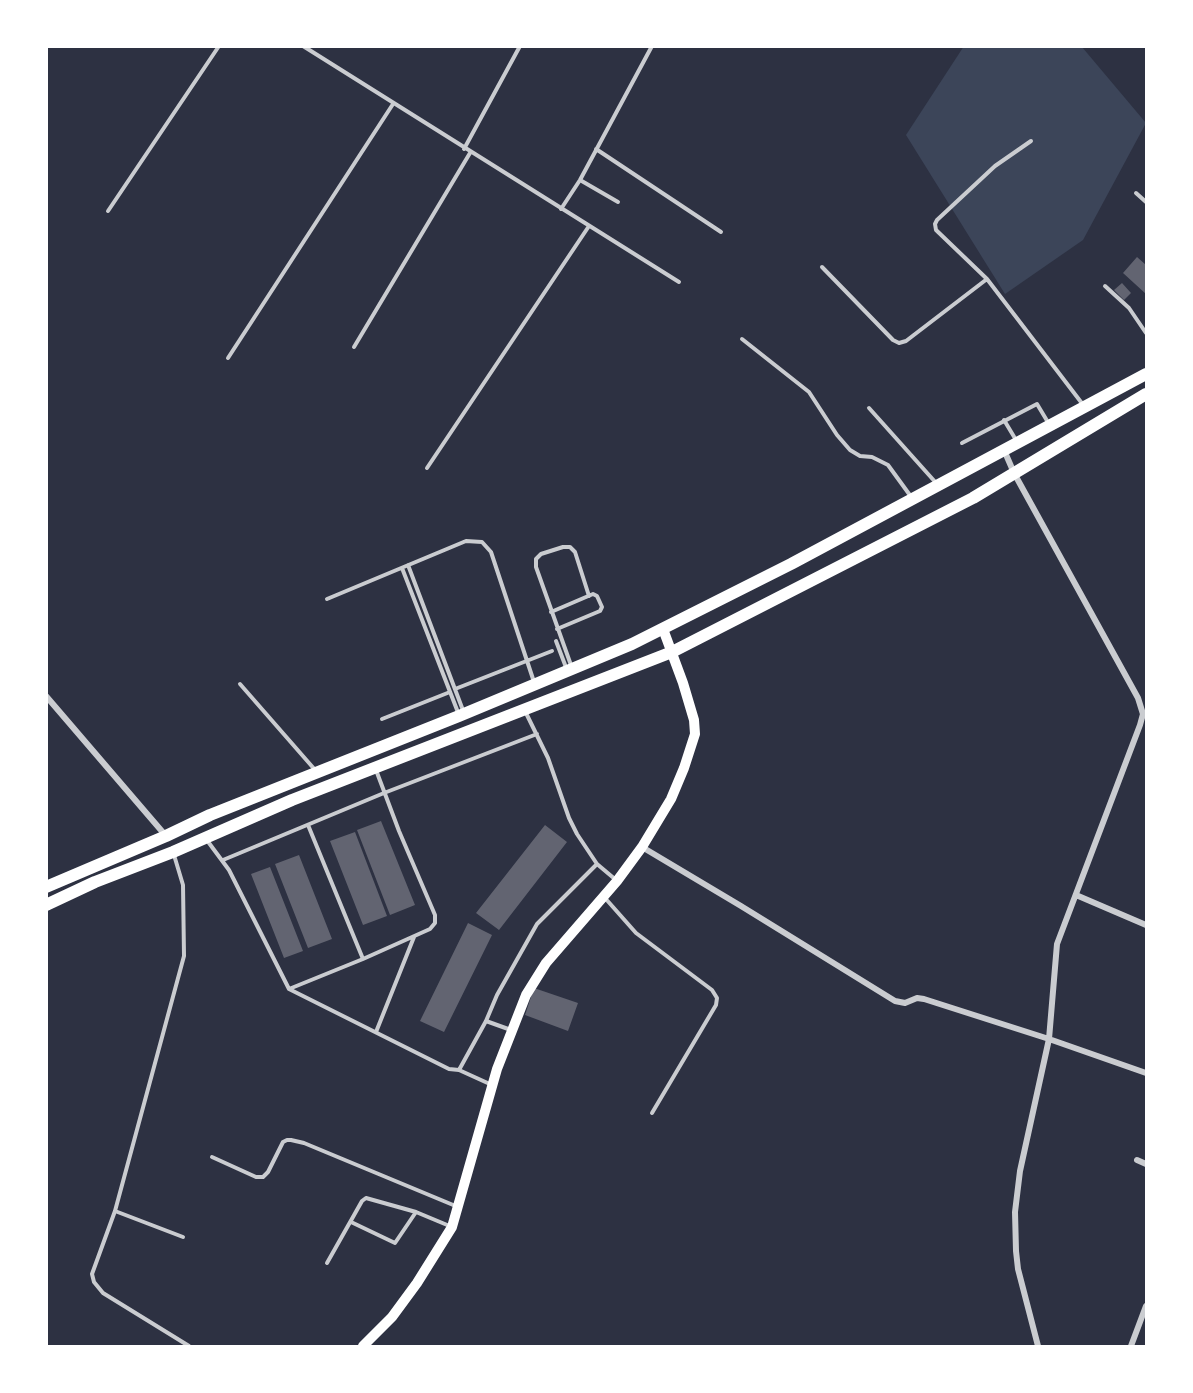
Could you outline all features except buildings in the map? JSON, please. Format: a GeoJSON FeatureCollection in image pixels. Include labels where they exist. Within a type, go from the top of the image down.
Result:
{"type":"FeatureCollection","features":[{"type":"Feature","properties":{"kind":"highway"},"geometry":{"type":"LineString","coordinates":[[46,887],[210,815],[462,715],[663,629],[791,564],[1146,374]]}},
{"type":"Feature","properties":{"kind":"highway"},"geometry":{"type":"LineString","coordinates":[[46,905],[94,882],[173,852],[375,767],[672,652],[973,498],[1146,394]]}},
{"type":"Feature","properties":{"kind":"highway"},"geometry":{"type":"LineString","coordinates":[[166,836],[173,852]]}},
{"type":"Feature","properties":{"kind":"main road"},"geometry":{"type":"LineString","coordinates":[[363,1347],[392,1317],[417,1283],[452,1227],[493,1086],[526,995],[546,963],[604,897],[642,847],[670,799],[684,768],[695,734],[692,710],[663,629]]}},
{"type":"Feature","properties":{"kind":"street"},"geometry":{"type":"LineString","coordinates":[[1004,449],[1014,474],[1142,708],[1140,725],[1076,896],[1063,923],[1057,944],[1049,1039],[1020,1171],[1015,1212],[1016,1251],[1018,1269],[1038,1347]]}},
{"type":"Feature","properties":{"kind":"street"},"geometry":{"type":"LineString","coordinates":[[46,696],[166,836]]}},
{"type":"Feature","properties":{"kind":"street"},"geometry":{"type":"LineString","coordinates":[[642,847],[896,1001],[905,1003],[920,998],[1146,1073]]}},
{"type":"Feature","properties":{"kind":"street"},"geometry":{"type":"LineString","coordinates":[[1076,896],[1146,925]]}},
{"type":"Feature","properties":{"kind":"street"},"geometry":{"type":"LineString","coordinates":[[1137,1160],[1146,1164]]}},
{"type":"Feature","properties":{"kind":"street"},"geometry":{"type":"LineString","coordinates":[[1131,1347],[1146,1306]]}},
{"type":"Feature","properties":{"kind":"lane"},"geometry":{"type":"LineString","coordinates":[[108,211],[219,46]]}},
{"type":"Feature","properties":{"kind":"lane"},"geometry":{"type":"LineString","coordinates":[[303,46],[561,210],[680,282]]}},
{"type":"Feature","properties":{"kind":"lane"},"geometry":{"type":"LineString","coordinates":[[464,149],[520,46]]}},
{"type":"Feature","properties":{"kind":"lane"},"geometry":{"type":"LineString","coordinates":[[561,210],[580,180],[652,46]]}},
{"type":"Feature","properties":{"kind":"lane"},"geometry":{"type":"LineString","coordinates":[[228,358],[393,104]]}},
{"type":"Feature","properties":{"kind":"lane"},"geometry":{"type":"LineString","coordinates":[[1031,141],[995,166],[937,220],[936,230],[987,279],[1084,407]]}},
{"type":"Feature","properties":{"kind":"lane"},"geometry":{"type":"LineString","coordinates":[[596,149],[721,232]]}},
{"type":"Feature","properties":{"kind":"lane"},"geometry":{"type":"LineString","coordinates":[[354,347],[471,153]]}},
{"type":"Feature","properties":{"kind":"lane"},"geometry":{"type":"LineString","coordinates":[[580,180],[618,202]]}},
{"type":"Feature","properties":{"kind":"lane"},"geometry":{"type":"LineString","coordinates":[[1136,193],[1146,202]]}},
{"type":"Feature","properties":{"kind":"lane"},"geometry":{"type":"LineString","coordinates":[[428,468],[589,226]]}},
{"type":"Feature","properties":{"kind":"lane"},"geometry":{"type":"LineString","coordinates":[[822,267],[893,340],[899,343],[906,341],[987,279]]}},
{"type":"Feature","properties":{"kind":"lane"},"geometry":{"type":"LineString","coordinates":[[1105,286],[1129,308],[1146,333]]}},
{"type":"Feature","properties":{"kind":"lane"},"geometry":{"type":"LineString","coordinates":[[742,339],[809,392],[837,435],[850,450],[860,456],[872,457],[888,465],[913,498]]}},
{"type":"Feature","properties":{"kind":"lane"},"geometry":{"type":"LineString","coordinates":[[962,442],[1037,404],[1049,425]]}},
{"type":"Feature","properties":{"kind":"lane"},"geometry":{"type":"LineString","coordinates":[[869,408],[937,485]]}},
{"type":"Feature","properties":{"kind":"lane"},"geometry":{"type":"LineString","coordinates":[[1004,420],[1017,442]]}},
{"type":"Feature","properties":{"kind":"lane"},"geometry":{"type":"LineString","coordinates":[[327,599],[466,541],[482,542],[488,547],[535,684]]}},
{"type":"Feature","properties":{"kind":"lane"},"geometry":{"type":"LineString","coordinates":[[569,669],[558,629],[536,567],[536,559],[541,554],[570,547],[574,552],[589,596]]}},
{"type":"Feature","properties":{"kind":"lane"},"geometry":{"type":"LineString","coordinates":[[408,565],[455,689],[462,715]]}},
{"type":"Feature","properties":{"kind":"lane"},"geometry":{"type":"LineString","coordinates":[[402,568],[450,692],[462,715]]}},
{"type":"Feature","properties":{"kind":"lane"},"geometry":{"type":"LineString","coordinates":[[552,612],[593,594],[597,596],[602,607],[600,611],[558,629]]}},
{"type":"Feature","properties":{"kind":"lane"},"geometry":{"type":"LineString","coordinates":[[556,641],[569,669]]}},
{"type":"Feature","properties":{"kind":"lane"},"geometry":{"type":"LineString","coordinates":[[455,689],[552,651]]}},
{"type":"Feature","properties":{"kind":"lane"},"geometry":{"type":"LineString","coordinates":[[240,684],[316,772]]}},
{"type":"Feature","properties":{"kind":"lane"},"geometry":{"type":"LineString","coordinates":[[382,719],[450,692]]}},
{"type":"Feature","properties":{"kind":"lane"},"geometry":{"type":"LineString","coordinates":[[524,709],[555,776],[569,818],[577,834],[597,864],[617,881]]}},
{"type":"Feature","properties":{"kind":"lane"},"geometry":{"type":"LineString","coordinates":[[223,860],[537,734]]}},
{"type":"Feature","properties":{"kind":"lane"},"geometry":{"type":"LineString","coordinates":[[289,989],[430,929],[435,923],[435,915],[384,794],[375,767]]}},
{"type":"Feature","properties":{"kind":"lane"},"geometry":{"type":"LineString","coordinates":[[308,825],[363,959]]}},
{"type":"Feature","properties":{"kind":"lane"},"geometry":{"type":"LineString","coordinates":[[205,837],[223,860],[289,989],[449,1069],[459,1070],[493,1086]]}},
{"type":"Feature","properties":{"kind":"lane"},"geometry":{"type":"LineString","coordinates":[[173,852],[183,885],[184,956],[115,1211],[92,1274],[94,1282],[104,1293],[189,1347]]}},
{"type":"Feature","properties":{"kind":"lane"},"geometry":{"type":"LineString","coordinates":[[459,1070],[486,1021],[497,995],[537,924],[597,864]]}},
{"type":"Feature","properties":{"kind":"lane"},"geometry":{"type":"LineString","coordinates":[[604,897],[636,933],[712,990],[717,998],[716,1005],[652,1113]]}},
{"type":"Feature","properties":{"kind":"lane"},"geometry":{"type":"LineString","coordinates":[[376,1032],[414,936]]}},
{"type":"Feature","properties":{"kind":"lane"},"geometry":{"type":"LineString","coordinates":[[486,1021],[512,1030]]}},
{"type":"Feature","properties":{"kind":"lane"},"geometry":{"type":"LineString","coordinates":[[212,1157],[256,1177],[263,1177],[268,1172],[283,1142],[291,1140],[304,1143],[459,1207]]}},
{"type":"Feature","properties":{"kind":"lane"},"geometry":{"type":"LineString","coordinates":[[327,1263],[362,1201],[366,1198],[416,1212],[452,1227]]}},
{"type":"Feature","properties":{"kind":"lane"},"geometry":{"type":"LineString","coordinates":[[115,1211],[183,1237]]}},
{"type":"Feature","properties":{"kind":"lane"},"geometry":{"type":"LineString","coordinates":[[351,1222],[395,1244],[416,1212]]}},
{"type":"Feature","properties":{"kind":"shaded area"},"geometry":{"type":"Polygon","coordinates":[[[964,46],[1082,47],[1146,123],[1083,240],[1005,294],[906,135],[964,46]]]}}]}
